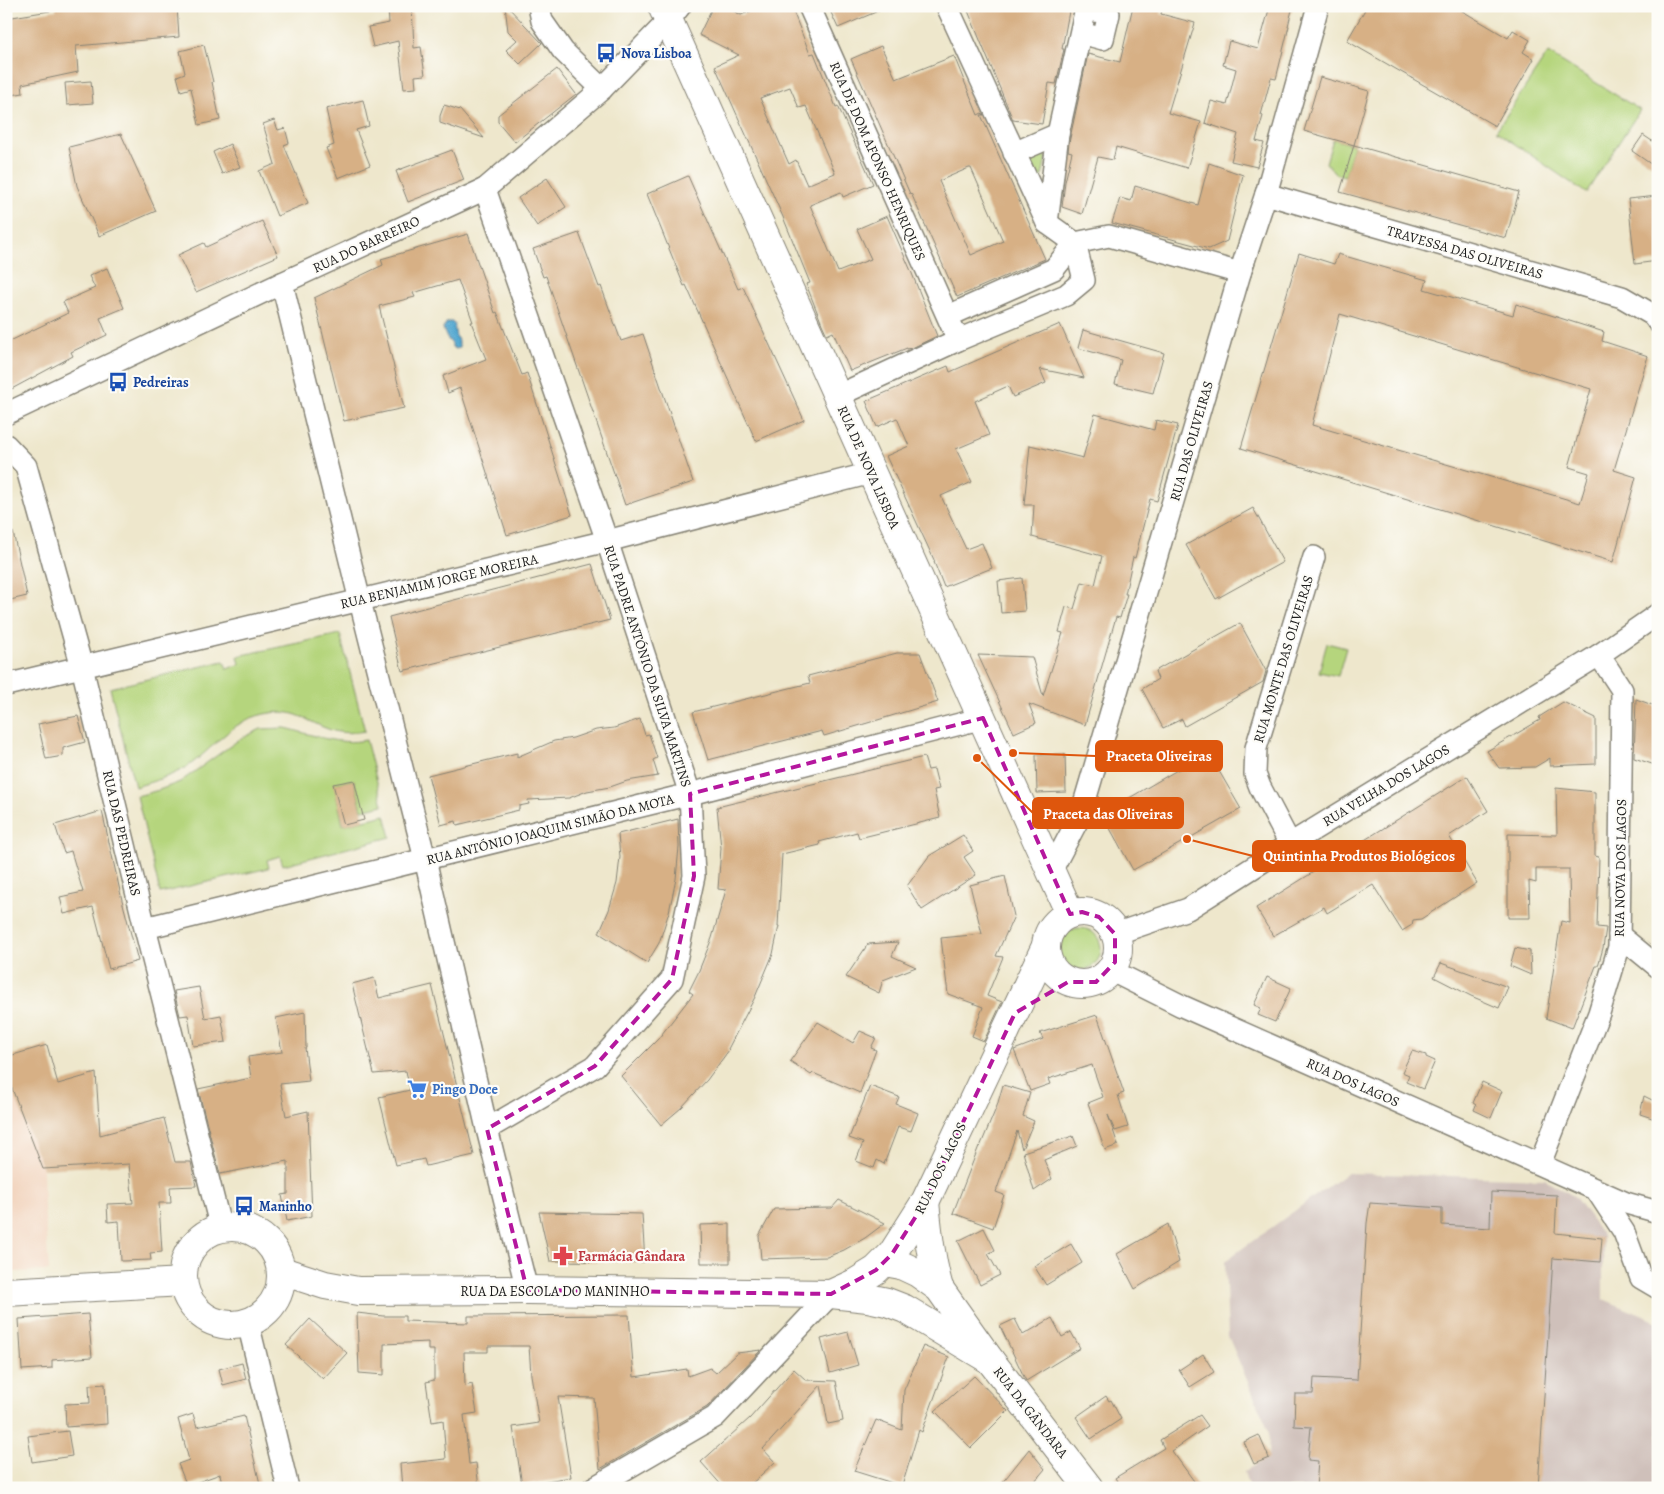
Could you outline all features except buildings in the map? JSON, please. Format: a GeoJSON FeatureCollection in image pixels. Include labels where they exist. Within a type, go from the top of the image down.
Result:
{"type":"FeatureCollection","features":[{"type":"Feature","properties":{"kind":"main road","name":"RUA DE NOVA LISBOA"},"geometry":{"type":"LineString","coordinates":[[670,11],[871,473],[1070,914]]}},
{"type":"Feature","properties":{"kind":"main road"},"geometry":{"type":"LineString","coordinates":[[1015,1013],[1045,948],[1048,934],[1056,922],[1070,914],[1082,912],[1096,914],[1108,922],[1116,934],[1118,948],[1116,962],[1108,974],[1096,982],[1082,985],[1068,982],[1056,974],[1048,962],[1045,948]]}},
{"type":"Feature","properties":{"kind":"main road"},"geometry":{"type":"LineString","coordinates":[[1015,1013],[1068,982]]}},
{"type":"Feature","properties":{"kind":"main road","name":"RUA DOS LAGOS"},"geometry":{"type":"LineString","coordinates":[[831,1294],[855,1283],[876,1270],[892,1254],[925,1202],[1015,1013]]}},
{"type":"Feature","properties":{"kind":"main road","name":"RUA DA GÂNDARA"},"geometry":{"type":"LineString","coordinates":[[925,1202],[928,1242],[939,1288],[990,1360],[1089,1488]]}},
{"type":"Feature","properties":{"kind":"main road"},"geometry":{"type":"LineString","coordinates":[[221,1228],[240,1228],[250,1230],[262,1236],[273,1247],[279,1258],[282,1271],[280,1291],[274,1304],[256,1320],[241,1325],[224,1325],[210,1321],[196,1310],[189,1300],[183,1282],[184,1264],[189,1252],[207,1234],[221,1228]]}},
{"type":"Feature","properties":{"kind":"main road","name":"RUA DA GÂNDARA"},"geometry":{"type":"LineString","coordinates":[[905,1309],[889,1285],[885,1262],[901,1265],[918,1273],[939,1288]]}},
{"type":"Feature","properties":{"kind":"main road","name":"RUA DA ESCOLA DO MANINHO"},"geometry":{"type":"LineString","coordinates":[[282,1271],[325,1285],[358,1291],[527,1290],[831,1294]]}},
{"type":"Feature","properties":{"kind":"main road"},"geometry":{"type":"LineString","coordinates":[[6,1292],[183,1282]]}},
{"type":"Feature","properties":{"kind":"main road","name":"RUA DA GÂNDARA"},"geometry":{"type":"LineString","coordinates":[[831,1294],[868,1298],[887,1302],[905,1309],[990,1360]]}},
{"type":"Feature","properties":{"kind":"street"},"geometry":{"type":"LineString","coordinates":[[539,6],[542,21],[563,51],[602,89]]}},
{"type":"Feature","properties":{"kind":"street","name":"RUA DE DOM AFONSO HENRIQUES"},"geometry":{"type":"LineString","coordinates":[[809,6],[958,340]]}},
{"type":"Feature","properties":{"kind":"street"},"geometry":{"type":"LineString","coordinates":[[838,396],[942,350],[958,340],[1066,295],[1084,280],[1075,243],[1046,223],[948,6]]}},
{"type":"Feature","properties":{"kind":"street","name":"RUA DAS OLIVEIRAS"},"geometry":{"type":"LineString","coordinates":[[1051,871],[1081,814],[1240,273],[1266,194],[1318,6]]}},
{"type":"Feature","properties":{"kind":"street","name":"RUA DO BARREIRO"},"geometry":{"type":"LineString","coordinates":[[6,414],[486,189],[602,89],[670,11]]}},
{"type":"Feature","properties":{"kind":"street"},"geometry":{"type":"LineString","coordinates":[[1046,223],[1058,134],[1081,33]]}},
{"type":"Feature","properties":{"kind":"street"},"geometry":{"type":"LineString","coordinates":[[1014,153],[1058,134]]}},
{"type":"Feature","properties":{"kind":"street","name":"RUA PADRE ANTÓNIO DA SILVA MARTINS"},"geometry":{"type":"LineString","coordinates":[[486,189],[607,541],[690,794],[694,876],[672,980],[595,1066],[488,1129]]}},
{"type":"Feature","properties":{"kind":"street","name":"TRAVESSA DAS OLIVEIRAS"},"geometry":{"type":"LineString","coordinates":[[1266,194],[1622,297],[1653,315],[1658,322]]}},
{"type":"Feature","properties":{"kind":"street"},"geometry":{"type":"LineString","coordinates":[[948,316],[1054,269],[1075,243],[1109,236],[1240,273]]}},
{"type":"Feature","properties":{"kind":"street"},"geometry":{"type":"LineString","coordinates":[[1054,269],[1066,295]]}},
{"type":"Feature","properties":{"kind":"street"},"geometry":{"type":"LineString","coordinates":[[282,283],[425,859],[527,1290]]}},
{"type":"Feature","properties":{"kind":"street","name":"RUA DAS PEDREIRAS"},"geometry":{"type":"LineString","coordinates":[[6,445],[26,466],[82,667],[145,928],[221,1228]]}},
{"type":"Feature","properties":{"kind":"street","name":"RUA BENJAMIM JORGE MOREIRA"},"geometry":{"type":"LineString","coordinates":[[6,685],[607,541],[871,473]]}},
{"type":"Feature","properties":{"kind":"street","name":"RUA MONTE DAS OLIVEIRAS"},"geometry":{"type":"LineString","coordinates":[[1290,844],[1260,788],[1255,774],[1256,748],[1314,557]]}},
{"type":"Feature","properties":{"kind":"street"},"geometry":{"type":"LineString","coordinates":[[1599,655],[1658,614]]}},
{"type":"Feature","properties":{"kind":"street","name":"RUA VELHA DOS LAGOS"},"geometry":{"type":"LineString","coordinates":[[1116,934],[1188,909],[1290,844],[1599,655]]}},
{"type":"Feature","properties":{"kind":"street","name":"RUA NOVA DOS LAGOS"},"geometry":{"type":"LineString","coordinates":[[1540,1164],[1599,1013],[1619,947],[1622,690],[1599,655]]}},
{"type":"Feature","properties":{"kind":"street","name":"RUA ANTÓNIO JOAQUIM SIMÃO DA MOTA"},"geometry":{"type":"LineString","coordinates":[[145,928],[690,794],[983,718]]}},
{"type":"Feature","properties":{"kind":"street"},"geometry":{"type":"LineString","coordinates":[[1619,935],[1658,967]]}},
{"type":"Feature","properties":{"kind":"street","name":"RUA DOS LAGOS"},"geometry":{"type":"LineString","coordinates":[[1110,970],[1182,1006],[1626,1203],[1657,1209]]}},
{"type":"Feature","properties":{"kind":"street"},"geometry":{"type":"LineString","coordinates":[[1597,1190],[1624,1232],[1642,1278],[1658,1288]]}},
{"type":"Feature","properties":{"kind":"street"},"geometry":{"type":"LineString","coordinates":[[593,1488],[715,1417],[831,1294]]}},
{"type":"Feature","properties":{"kind":"street"},"geometry":{"type":"LineString","coordinates":[[248,1323],[288,1488]]}},
{"type":"Feature","properties":{"kind":"highlighted area"},"geometry":{"type":"Polygon","coordinates":[[[983,718],[1070,914],[1082,912],[1099,917],[1115,934],[1115,962],[1096,982],[1068,982],[1015,1013],[925,1202],[892,1254],[876,1270],[831,1294],[527,1290],[487,1129],[595,1066],[672,979],[694,876],[690,794],[983,718]]]}},
{"type":"Feature","properties":{"kind":"shaded area"},"geometry":{"type":"Polygon","coordinates":[[[6,1073],[43,1169],[49,1271],[6,1272],[6,1073]]]}},
{"type":"Feature","properties":{"kind":"shaded area"},"geometry":{"type":"Polygon","coordinates":[[[1347,1173],[1545,1179],[1575,1197],[1603,1236],[1603,1299],[1658,1322],[1658,1488],[1249,1488],[1244,1472],[1268,1457],[1269,1431],[1228,1336],[1225,1261],[1347,1173]]]}},
{"type":"Feature","properties":{"kind":"green space"},"geometry":{"type":"Polygon","coordinates":[[[1548,53],[1640,110],[1586,193],[1496,131],[1548,53]]]}},
{"type":"Feature","properties":{"kind":"green space"},"geometry":{"type":"Polygon","coordinates":[[[1333,139],[1354,145],[1345,176],[1336,174],[1326,163],[1333,139]]]}},
{"type":"Feature","properties":{"kind":"green space"},"geometry":{"type":"Polygon","coordinates":[[[1043,153],[1046,158],[1042,177],[1037,180],[1027,155],[1043,153]]]}},
{"type":"Feature","properties":{"kind":"green space"},"geometry":{"type":"Polygon","coordinates":[[[340,634],[365,731],[337,732],[301,716],[287,713],[279,712],[257,716],[236,726],[191,764],[178,772],[135,787],[110,688],[224,661],[227,669],[240,664],[238,656],[340,634]]]}},
{"type":"Feature","properties":{"kind":"green space"},"geometry":{"type":"Polygon","coordinates":[[[1327,643],[1346,648],[1338,676],[1319,672],[1327,643]]]}},
{"type":"Feature","properties":{"kind":"green space"},"geometry":{"type":"Polygon","coordinates":[[[285,728],[345,742],[366,740],[383,805],[362,810],[354,780],[334,784],[343,825],[385,815],[391,837],[283,865],[280,856],[267,860],[269,868],[160,893],[137,796],[180,782],[240,739],[261,729],[285,728]]]}},
{"type":"Feature","properties":{"kind":"green space"},"geometry":{"type":"Polygon","coordinates":[[[1076,928],[1084,928],[1095,934],[1101,949],[1095,964],[1084,970],[1076,970],[1065,964],[1059,953],[1059,945],[1065,934],[1076,928]]]}},
{"type":"Feature","properties":{"kind":"water"},"geometry":{"type":"Polygon","coordinates":[[[447,322],[454,324],[459,348],[452,347],[452,344],[445,335],[443,328],[447,322]]]}},
{"type":"Feature","properties":{"kind":"place","name":"Nova Lisboa"},"geometry":{"type":"Point","coordinates":[606,53]}},
{"type":"Feature","properties":{"kind":"place","name":"Pedreiras"},"geometry":{"type":"Point","coordinates":[118,382]}},
{"type":"Feature","properties":{"kind":"place","name":"Praceta Oliveiras"},"geometry":{"type":"Point","coordinates":[1013,753]}},
{"type":"Feature","properties":{"kind":"place","name":"Praceta das Oliveiras"},"geometry":{"type":"Point","coordinates":[977,758]}},
{"type":"Feature","properties":{"kind":"place","name":"Quintinha Produtos Biológicos"},"geometry":{"type":"Point","coordinates":[1187,839]}},
{"type":"Feature","properties":{"kind":"place","name":"Pingo Doce"},"geometry":{"type":"Point","coordinates":[417,1089]}},
{"type":"Feature","properties":{"kind":"place","name":"Maninho"},"geometry":{"type":"Point","coordinates":[244,1206]}},
{"type":"Feature","properties":{"kind":"place","name":"Farmácia Gândara"},"geometry":{"type":"Point","coordinates":[563,1256]}}]}
